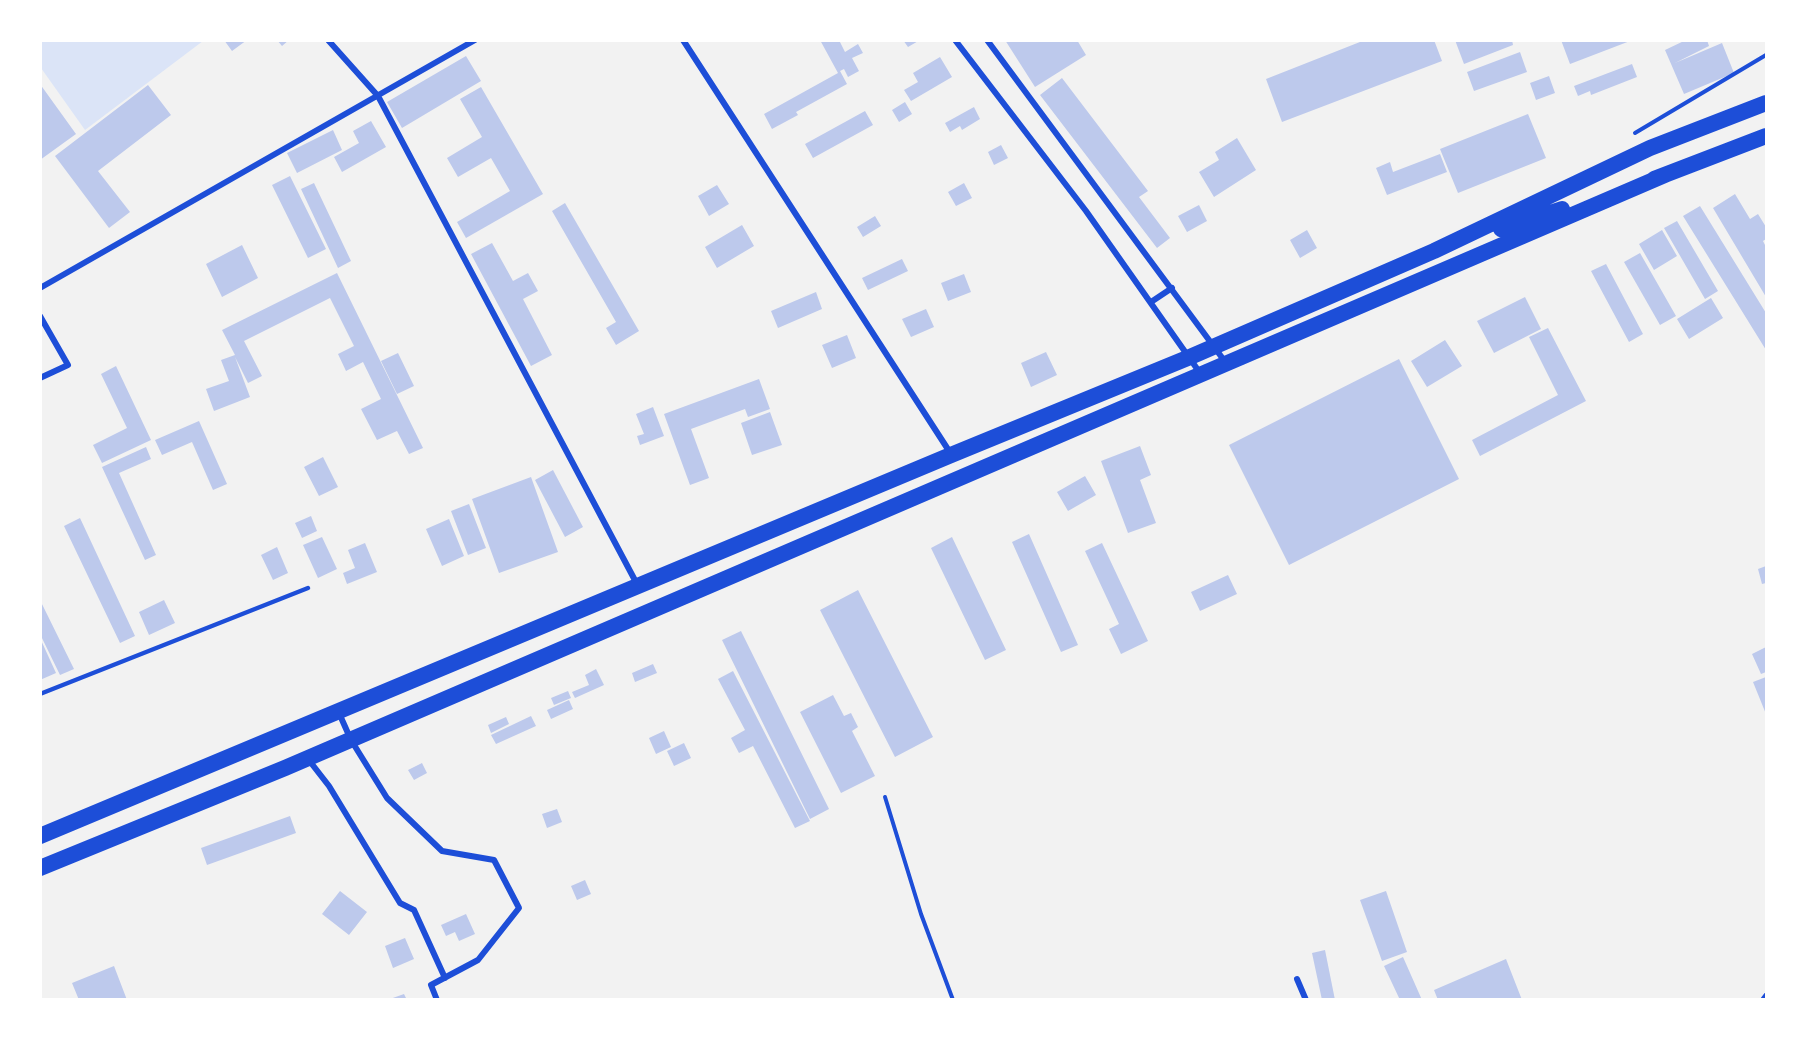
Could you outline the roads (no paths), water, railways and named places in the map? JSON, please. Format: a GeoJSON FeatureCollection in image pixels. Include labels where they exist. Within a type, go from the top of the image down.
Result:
{"type":"FeatureCollection","features":[{"type":"Feature","properties":{"kind":"highway"},"geometry":{"type":"LineString","coordinates":[[40,836],[951,454],[1215,347],[1434,251],[1650,148],[1767,103]]}},
{"type":"Feature","properties":{"kind":"highway"},"geometry":{"type":"LineString","coordinates":[[40,868],[308,759],[1665,175],[1767,136]]}},
{"type":"Feature","properties":{"kind":"highway"},"geometry":{"type":"LineString","coordinates":[[1434,251],[1665,175]]}},
{"type":"Feature","properties":{"kind":"highway"},"geometry":{"type":"LineString","coordinates":[[489,649],[500,676]]}},
{"type":"Feature","properties":{"kind":"street"},"geometry":{"type":"LineString","coordinates":[[328,40],[378,96],[638,586]]}},
{"type":"Feature","properties":{"kind":"street"},"geometry":{"type":"LineString","coordinates":[[40,288],[475,40]]}},
{"type":"Feature","properties":{"kind":"street"},"geometry":{"type":"LineString","coordinates":[[683,40],[951,454]]}},
{"type":"Feature","properties":{"kind":"street"},"geometry":{"type":"LineString","coordinates":[[955,40],[1086,211],[1201,375]]}},
{"type":"Feature","properties":{"kind":"street"},"geometry":{"type":"LineString","coordinates":[[987,40],[1226,364]]}},
{"type":"Feature","properties":{"kind":"street"},"geometry":{"type":"LineString","coordinates":[[1151,302],[1172,288]]}},
{"type":"Feature","properties":{"kind":"street"},"geometry":{"type":"LineString","coordinates":[[40,316],[68,365],[40,378]]}},
{"type":"Feature","properties":{"kind":"street"},"geometry":{"type":"LineString","coordinates":[[339,712],[351,740],[387,798],[442,851],[494,860],[519,908],[477,960],[431,985],[437,999]]}},
{"type":"Feature","properties":{"kind":"street"},"geometry":{"type":"LineString","coordinates":[[308,759],[328,786],[400,903],[414,910],[445,978]]}},
{"type":"Feature","properties":{"kind":"street"},"geometry":{"type":"LineString","coordinates":[[1297,979],[1306,999]]}},
{"type":"Feature","properties":{"kind":"street"},"geometry":{"type":"LineString","coordinates":[[1763,999],[1767,996]]}},
{"type":"Feature","properties":{"kind":"lane"},"geometry":{"type":"LineString","coordinates":[[40,694],[308,588]]}}]}
